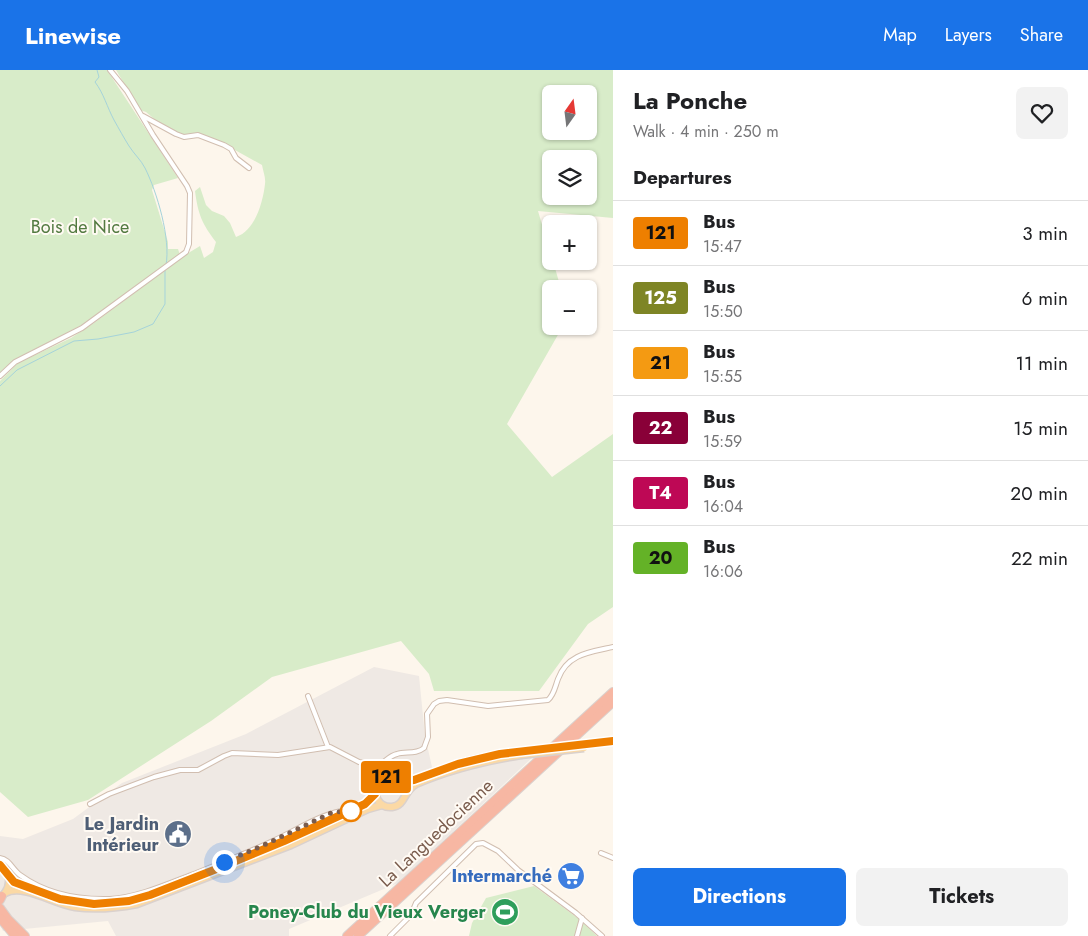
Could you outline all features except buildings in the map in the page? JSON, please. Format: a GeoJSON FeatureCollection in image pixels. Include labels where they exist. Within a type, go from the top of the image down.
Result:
{"type":"FeatureCollection","features":[{"type":"Feature","properties":{"kind":"highway","name":"La Languedocienne"},"geometry":{"type":"LineString","coordinates":[[346,936],[613,692]]}},
{"type":"Feature","properties":{"kind":"highway","name":"La Languedocienne"},"geometry":{"type":"LineString","coordinates":[[358,936],[613,702]]}},
{"type":"Feature","properties":{"kind":"highway"},"geometry":{"type":"LineString","coordinates":[[0,908],[25,936]]}},
{"type":"Feature","properties":{"kind":"highway"},"geometry":{"type":"LineString","coordinates":[[0,918],[15,936]]}},
{"type":"Feature","properties":{"kind":"main road"},"geometry":{"type":"LineString","coordinates":[[382,805],[375,794],[376,786],[386,776],[407,781],[414,780],[465,762],[613,741]]}},
{"type":"Feature","properties":{"kind":"main road"},"geometry":{"type":"LineString","coordinates":[[583,746],[613,745]]}},
{"type":"Feature","properties":{"kind":"main road"},"geometry":{"type":"LineString","coordinates":[[2,897],[13,890],[23,890],[58,903],[86,908],[105,909],[137,904],[291,845],[363,811],[382,805],[392,807],[397,805],[404,798],[408,790],[415,785],[450,771],[522,753]]}},
{"type":"Feature","properties":{"kind":"main road"},"geometry":{"type":"LineString","coordinates":[[395,777],[405,785],[406,793]]}},
{"type":"Feature","properties":{"kind":"main road"},"geometry":{"type":"LineString","coordinates":[[0,865],[14,882],[67,901],[94,904],[129,901],[150,895],[284,841],[365,804],[375,794]]}},
{"type":"Feature","properties":{"kind":"main road"},"geometry":{"type":"LineString","coordinates":[[2,897],[9,886],[9,877]]}},
{"type":"Feature","properties":{"kind":"street"},"geometry":{"type":"LineString","coordinates":[[0,376],[15,362],[82,328],[186,252],[189,244],[190,193],[127,91],[110,70]]}},
{"type":"Feature","properties":{"kind":"street"},"geometry":{"type":"LineString","coordinates":[[141,115],[184,137],[198,136],[224,145],[231,149],[236,158],[248,168]]}},
{"type":"Feature","properties":{"kind":"street"},"geometry":{"type":"LineString","coordinates":[[90,804],[109,794],[160,775],[180,770],[195,770],[232,753],[251,752],[278,755],[328,747],[359,762],[376,766],[394,755],[416,752],[424,748],[428,737],[427,714],[436,703],[447,700],[499,706],[548,700],[552,696],[561,672],[571,660],[584,653],[613,647]]}},
{"type":"Feature","properties":{"kind":"street"},"geometry":{"type":"LineString","coordinates":[[308,696],[328,747]]}},
{"type":"Feature","properties":{"kind":"street"},"geometry":{"type":"LineString","coordinates":[[382,764],[395,777]]}},
{"type":"Feature","properties":{"kind":"street"},"geometry":{"type":"LineString","coordinates":[[376,766],[380,773],[380,780]]}},
{"type":"Feature","properties":{"kind":"street"},"geometry":{"type":"LineString","coordinates":[[0,858],[5,859],[18,873],[29,880],[58,894],[85,898],[117,898],[155,888],[235,858],[331,813],[356,808]]}},
{"type":"Feature","properties":{"kind":"street"},"geometry":{"type":"LineString","coordinates":[[390,936],[411,915],[416,903],[476,844],[481,842],[487,843],[498,851],[527,877],[582,918],[602,936]]}},
{"type":"Feature","properties":{"kind":"street"},"geometry":{"type":"LineString","coordinates":[[601,853],[613,858]]}},
{"type":"Feature","properties":{"kind":"street"},"geometry":{"type":"LineString","coordinates":[[577,936],[582,918]]}},
{"type":"Feature","properties":{"kind":"shaded area"},"geometry":{"type":"Polygon","coordinates":[[[374,667],[419,676],[425,736],[432,767],[534,756],[398,883],[289,929],[289,936],[116,936],[108,921],[3,931],[0,925],[0,836],[23,839],[73,819],[122,783],[246,734],[374,667]]]}},
{"type":"Feature","properties":{"kind":"green space","name":"Bois de Nice"},"geometry":{"type":"Polygon","coordinates":[[[0,70],[107,70],[178,178],[154,185],[152,190],[168,242],[168,249],[178,249],[180,255],[86,323],[14,360],[0,373],[0,70]]]}},
{"type":"Feature","properties":{"kind":"green space"},"geometry":{"type":"Polygon","coordinates":[[[116,70],[613,70],[613,218],[597,215],[538,211],[542,225],[542,270],[556,270],[558,280],[542,280],[542,335],[558,335],[507,424],[552,477],[613,434],[613,607],[588,624],[539,691],[434,691],[429,674],[401,641],[272,677],[211,721],[88,800],[28,817],[0,792],[0,381],[18,363],[71,338],[94,323],[190,252],[200,246],[204,258],[213,252],[216,242],[201,218],[195,191],[200,187],[206,205],[212,211],[224,216],[230,223],[236,237],[243,234],[253,222],[260,207],[264,191],[265,179],[262,165],[217,140],[203,135],[177,133],[159,123],[146,112],[140,110],[116,70]]]}},
{"type":"Feature","properties":{"kind":"green space"},"geometry":{"type":"Polygon","coordinates":[[[534,886],[579,919],[597,936],[469,936],[472,923],[486,898],[534,886]]]}},
{"type":"Feature","properties":{"kind":"waterway"},"geometry":{"type":"LineString","coordinates":[[97,70],[99,77],[95,82],[123,137],[142,162],[154,190],[165,229],[167,242],[166,265]]}},
{"type":"Feature","properties":{"kind":"waterway"},"geometry":{"type":"LineString","coordinates":[[0,386],[17,370],[74,341],[98,339],[134,332],[153,324],[165,304],[165,269]]}},
{"type":"Feature","properties":{"kind":"bus line","name":"121"},"geometry":{"type":"LineString","coordinates":[[0,865],[14,882],[60,899],[94,904],[129,901],[150,895],[214,870],[365,804],[375,794],[377,783],[386,776],[394,776],[412,781],[458,764],[487,757],[613,741]]}},
{"type":"Feature","properties":{"kind":"place","name":"Le Jardin Intérieur"},"geometry":{"type":"Point","coordinates":[178,834]}},
{"type":"Feature","properties":{"kind":"place","name":"Intermarché"},"geometry":{"type":"Point","coordinates":[571,876]}},
{"type":"Feature","properties":{"kind":"place","name":"Poney-Club du Vieux Verger"},"geometry":{"type":"Point","coordinates":[505,912]}},
{"type":"Feature","properties":{"kind":"route"},"geometry":{"type":"LineString","coordinates":[[224,862],[331,813],[341,810],[351,811]]}}]}
